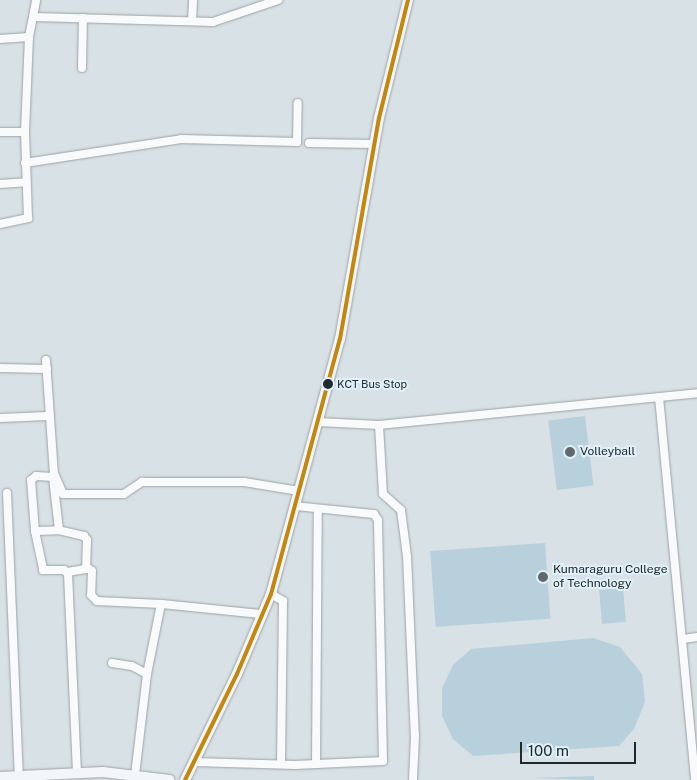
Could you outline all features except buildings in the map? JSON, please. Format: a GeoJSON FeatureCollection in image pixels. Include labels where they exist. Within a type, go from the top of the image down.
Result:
{"type":"FeatureCollection","features":[{"type":"Feature","properties":{"kind":"main road"},"geometry":{"type":"LineString","coordinates":[[185,780],[271,594],[340,339],[375,144],[408,0]]}},
{"type":"Feature","properties":{"kind":"main road"},"geometry":{"type":"LineString","coordinates":[[0,777],[77,774],[136,775],[170,780]]}},
{"type":"Feature","properties":{"kind":"street"},"geometry":{"type":"LineString","coordinates":[[0,224],[28,218],[25,132],[29,37],[35,16],[36,0]]}},
{"type":"Feature","properties":{"kind":"street"},"geometry":{"type":"LineString","coordinates":[[192,0],[192,21]]}},
{"type":"Feature","properties":{"kind":"street"},"geometry":{"type":"LineString","coordinates":[[35,16],[213,22],[278,0]]}},
{"type":"Feature","properties":{"kind":"street"},"geometry":{"type":"LineString","coordinates":[[82,68],[83,18]]}},
{"type":"Feature","properties":{"kind":"street"},"geometry":{"type":"LineString","coordinates":[[0,39],[29,37]]}},
{"type":"Feature","properties":{"kind":"street"},"geometry":{"type":"LineString","coordinates":[[25,163],[181,139],[297,142],[298,102]]}},
{"type":"Feature","properties":{"kind":"street"},"geometry":{"type":"LineString","coordinates":[[0,132],[25,132]]}},
{"type":"Feature","properties":{"kind":"street"},"geometry":{"type":"LineString","coordinates":[[309,143],[375,144]]}},
{"type":"Feature","properties":{"kind":"street"},"geometry":{"type":"LineString","coordinates":[[0,184],[26,182]]}},
{"type":"Feature","properties":{"kind":"street"},"geometry":{"type":"LineString","coordinates":[[46,360],[50,407],[48,416],[54,473],[63,494],[124,494],[142,482],[244,482],[299,491]]}},
{"type":"Feature","properties":{"kind":"street"},"geometry":{"type":"LineString","coordinates":[[0,368],[46,369]]}},
{"type":"Feature","properties":{"kind":"street"},"geometry":{"type":"LineString","coordinates":[[318,422],[379,425],[697,394]]}},
{"type":"Feature","properties":{"kind":"street"},"geometry":{"type":"LineString","coordinates":[[659,397],[695,780]]}},
{"type":"Feature","properties":{"kind":"street"},"geometry":{"type":"LineString","coordinates":[[0,418],[48,416]]}},
{"type":"Feature","properties":{"kind":"street"},"geometry":{"type":"LineString","coordinates":[[379,425],[382,494],[401,510],[407,556],[415,736],[414,780]]}},
{"type":"Feature","properties":{"kind":"street"},"geometry":{"type":"LineString","coordinates":[[59,530],[52,476],[31,480],[35,531],[43,570],[67,572],[84,570],[87,567]]}},
{"type":"Feature","properties":{"kind":"street"},"geometry":{"type":"LineString","coordinates":[[7,493],[20,776]]}},
{"type":"Feature","properties":{"kind":"street"},"geometry":{"type":"LineString","coordinates":[[194,762],[316,764],[383,761],[378,520],[374,514],[295,506]]}},
{"type":"Feature","properties":{"kind":"street"},"geometry":{"type":"LineString","coordinates":[[316,764],[318,509]]}},
{"type":"Feature","properties":{"kind":"street"},"geometry":{"type":"LineString","coordinates":[[35,531],[59,530],[84,536],[87,567],[92,571],[91,595],[97,601],[162,604],[262,614]]}},
{"type":"Feature","properties":{"kind":"street"},"geometry":{"type":"LineString","coordinates":[[67,572],[77,774]]}},
{"type":"Feature","properties":{"kind":"street"},"geometry":{"type":"LineString","coordinates":[[271,594],[283,600],[281,764]]}},
{"type":"Feature","properties":{"kind":"street"},"geometry":{"type":"LineString","coordinates":[[136,775],[148,674],[162,604]]}},
{"type":"Feature","properties":{"kind":"street"},"geometry":{"type":"LineString","coordinates":[[683,638],[697,637]]}},
{"type":"Feature","properties":{"kind":"street"},"geometry":{"type":"LineString","coordinates":[[112,663],[132,666],[148,674]]}},
{"type":"Feature","properties":{"kind":"shaded area","name":"Volleyball"},"geometry":{"type":"Polygon","coordinates":[[[585,416],[594,485],[557,490],[548,421],[585,416]]]}},
{"type":"Feature","properties":{"kind":"shaded area"},"geometry":{"type":"Polygon","coordinates":[[[545,543],[550,619],[436,627],[430,551],[545,543]]]}},
{"type":"Feature","properties":{"kind":"shaded area"},"geometry":{"type":"Polygon","coordinates":[[[623,588],[626,622],[602,624],[599,590],[623,588]]]}},
{"type":"Feature","properties":{"kind":"shaded area"},"geometry":{"type":"Polygon","coordinates":[[[593,638],[620,647],[642,674],[645,702],[634,729],[619,746],[473,756],[453,739],[442,716],[442,688],[453,665],[471,649],[593,638]]]}},
{"type":"Feature","properties":{"kind":"shaded area"},"geometry":{"type":"Polygon","coordinates":[[[594,776],[594,780],[532,778],[594,776]]]}},
{"type":"Feature","properties":{"kind":"transit line"},"geometry":{"type":"LineString","coordinates":[[185,780],[237,674],[271,594],[340,339],[379,118],[408,0]]}},
{"type":"Feature","properties":{"kind":"place","name":"KCT Bus Stop"},"geometry":{"type":"Point","coordinates":[328,384]}},
{"type":"Feature","properties":{"kind":"place","name":"Volleyball"},"geometry":{"type":"Point","coordinates":[570,452]}},
{"type":"Feature","properties":{"kind":"place","name":"Kumaraguru College of Technology"},"geometry":{"type":"Point","coordinates":[543,577]}}]}
